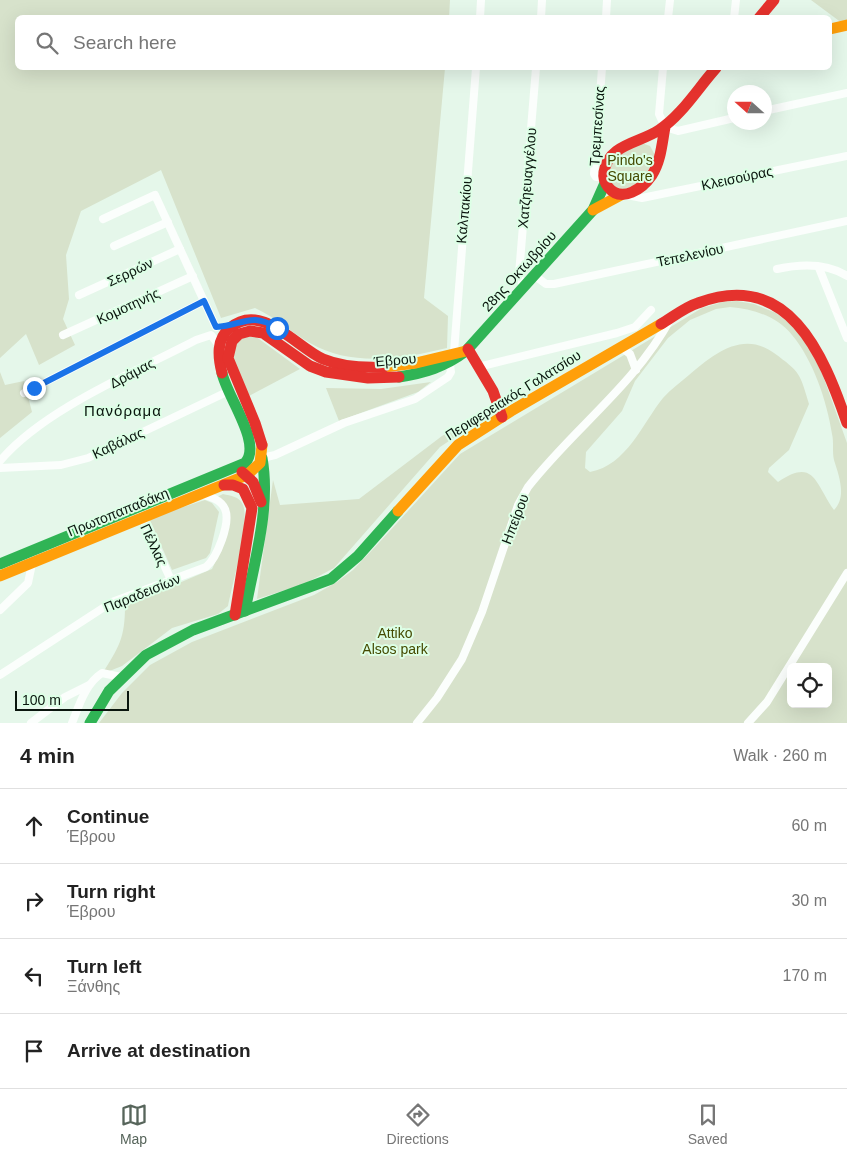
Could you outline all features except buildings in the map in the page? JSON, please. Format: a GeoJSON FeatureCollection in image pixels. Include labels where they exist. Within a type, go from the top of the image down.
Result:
{"type":"FeatureCollection","features":[{"type":"Feature","properties":{"kind":"main road"},"geometry":{"type":"LineString","coordinates":[[762,15],[774,0]]}},
{"type":"Feature","properties":{"kind":"main road","name":"28ης Οκτωβρίου"},"geometry":{"type":"LineString","coordinates":[[594,210],[607,164],[615,153],[627,143],[665,127],[714,70]]}},
{"type":"Feature","properties":{"kind":"main road","name":"28ης Οκτωβρίου"},"geometry":{"type":"LineString","coordinates":[[471,356],[525,286],[594,210],[646,183],[658,167],[665,127]]}},
{"type":"Feature","properties":{"kind":"main road"},"geometry":{"type":"LineString","coordinates":[[640,138],[652,143],[659,153]]}},
{"type":"Feature","properties":{"kind":"main road"},"geometry":{"type":"LineString","coordinates":[[604,180],[611,190],[624,195]]}},
{"type":"Feature","properties":{"kind":"main road","name":"Περιφερειακός Γαλατσίου"},"geometry":{"type":"LineString","coordinates":[[90,723],[109,691],[121,676],[146,655],[162,644],[193,630],[331,579],[346,568],[452,450],[507,414],[697,303],[725,296],[751,297],[776,306],[796,320],[815,344],[828,370],[847,423]]}},
{"type":"Feature","properties":{"kind":"main road","name":"Έβρου"},"geometry":{"type":"LineString","coordinates":[[230,326],[243,320],[261,320],[277,328],[312,354],[343,366],[415,363],[454,352],[471,356]]}},
{"type":"Feature","properties":{"kind":"main road"},"geometry":{"type":"LineString","coordinates":[[230,326],[215,340],[219,366],[252,449],[251,458],[237,468],[247,475],[259,492],[262,505]]}},
{"type":"Feature","properties":{"kind":"main road","name":"Έβρου"},"geometry":{"type":"LineString","coordinates":[[240,613],[266,476],[262,458],[263,449],[259,435],[228,358],[230,344],[239,333],[249,330],[261,332],[308,365],[341,376],[406,376],[450,365],[471,356]]}},
{"type":"Feature","properties":{"kind":"main road"},"geometry":{"type":"LineString","coordinates":[[471,356],[507,414]]}},
{"type":"Feature","properties":{"kind":"main road"},"geometry":{"type":"LineString","coordinates":[[247,475],[256,469],[262,458]]}},
{"type":"Feature","properties":{"kind":"main road","name":"Πρωτοπαπαδάκη"},"geometry":{"type":"LineString","coordinates":[[0,576],[32,564],[237,468]]}},
{"type":"Feature","properties":{"kind":"main road","name":"Πρωτοπαπαδάκη"},"geometry":{"type":"LineString","coordinates":[[0,564],[200,494],[247,475]]}},
{"type":"Feature","properties":{"kind":"main road"},"geometry":{"type":"LineString","coordinates":[[222,485],[233,485],[243,489],[252,508],[240,613]]}},
{"type":"Feature","properties":{"kind":"street"},"geometry":{"type":"LineString","coordinates":[[480,15],[481,0]]}},
{"type":"Feature","properties":{"kind":"street"},"geometry":{"type":"LineString","coordinates":[[540,15],[542,0]]}},
{"type":"Feature","properties":{"kind":"street"},"geometry":{"type":"LineString","coordinates":[[606,15],[607,0]]}},
{"type":"Feature","properties":{"kind":"street"},"geometry":{"type":"LineString","coordinates":[[668,15],[670,0]]}},
{"type":"Feature","properties":{"kind":"street"},"geometry":{"type":"LineString","coordinates":[[734,15],[736,0]]}},
{"type":"Feature","properties":{"kind":"street","name":"Καλπακίου"},"geometry":{"type":"LineString","coordinates":[[454,352],[476,70]]}},
{"type":"Feature","properties":{"kind":"street","name":"Χατζηευαγγέλου"},"geometry":{"type":"LineString","coordinates":[[525,286],[520,280],[519,274],[536,70]]}},
{"type":"Feature","properties":{"kind":"street","name":"Τρεμπεσίνας"},"geometry":{"type":"LineString","coordinates":[[602,70],[594,174],[596,177],[604,180]]}},
{"type":"Feature","properties":{"kind":"street"},"geometry":{"type":"LineString","coordinates":[[663,70],[659,114],[665,127],[678,131],[727,120]]}},
{"type":"Feature","properties":{"kind":"street"},"geometry":{"type":"LineString","coordinates":[[772,110],[847,93]]}},
{"type":"Feature","properties":{"kind":"street","name":"Κλεισούρας"},"geometry":{"type":"LineString","coordinates":[[624,195],[642,198],[847,156]]}},
{"type":"Feature","properties":{"kind":"street"},"geometry":{"type":"LineString","coordinates":[[103,219],[156,195],[216,327],[215,340]]}},
{"type":"Feature","properties":{"kind":"street","name":"Τεπελενίου"},"geometry":{"type":"LineString","coordinates":[[534,276],[546,284],[554,284],[847,221]]}},
{"type":"Feature","properties":{"kind":"street"},"geometry":{"type":"LineString","coordinates":[[114,246],[168,222]]}},
{"type":"Feature","properties":{"kind":"street","name":"Σερρών"},"geometry":{"type":"LineString","coordinates":[[79,295],[180,249]]}},
{"type":"Feature","properties":{"kind":"street"},"geometry":{"type":"LineString","coordinates":[[777,269],[795,265],[835,268],[847,276]]}},
{"type":"Feature","properties":{"kind":"street"},"geometry":{"type":"LineString","coordinates":[[819,268],[847,338]]}},
{"type":"Feature","properties":{"kind":"street","name":"Κομοτηνής"},"geometry":{"type":"LineString","coordinates":[[63,335],[192,276]]}},
{"type":"Feature","properties":{"kind":"street"},"geometry":{"type":"LineString","coordinates":[[24,393],[204,301]]}},
{"type":"Feature","properties":{"kind":"street"},"geometry":{"type":"LineString","coordinates":[[471,356],[617,333],[635,327],[651,310]]}},
{"type":"Feature","properties":{"kind":"street","name":"Ηπείρου"},"geometry":{"type":"LineString","coordinates":[[417,723],[442,691],[466,652],[482,612],[518,505],[528,487],[636,370],[672,317]]}},
{"type":"Feature","properties":{"kind":"street","name":"Έβρου"},"geometry":{"type":"LineString","coordinates":[[216,327],[230,326]]}},
{"type":"Feature","properties":{"kind":"street","name":"Δράμας"},"geometry":{"type":"LineString","coordinates":[[0,461],[10,448],[64,409],[196,340],[215,340]]}},
{"type":"Feature","properties":{"kind":"street"},"geometry":{"type":"LineString","coordinates":[[621,347],[630,354],[636,370]]}},
{"type":"Feature","properties":{"kind":"street"},"geometry":{"type":"LineString","coordinates":[[262,458],[274,455],[344,422],[415,398],[448,377],[451,372],[450,365]]}},
{"type":"Feature","properties":{"kind":"street","name":"Καβάλας"},"geometry":{"type":"LineString","coordinates":[[0,468],[60,465],[88,458],[229,391]]}},
{"type":"Feature","properties":{"kind":"street","name":"Παραδεισίων"},"geometry":{"type":"LineString","coordinates":[[0,675],[112,602],[206,567],[218,553],[226,523],[224,507],[209,496],[200,494]]}},
{"type":"Feature","properties":{"kind":"street","name":"Πέλλας"},"geometry":{"type":"LineString","coordinates":[[140,514],[170,580]]}},
{"type":"Feature","properties":{"kind":"street"},"geometry":{"type":"LineString","coordinates":[[0,610],[28,583],[32,564]]}},
{"type":"Feature","properties":{"kind":"street"},"geometry":{"type":"LineString","coordinates":[[748,723],[767,702],[846,576]]}},
{"type":"Feature","properties":{"kind":"street"},"geometry":{"type":"LineString","coordinates":[[72,723],[89,686],[102,673],[121,676]]}},
{"type":"Feature","properties":{"kind":"street"},"geometry":{"type":"LineString","coordinates":[[31,723],[65,697],[89,686]]}},
{"type":"Feature","properties":{"kind":"green space"},"geometry":{"type":"Polygon","coordinates":[[[0,0],[450,0],[449,15],[15,15],[15,70],[445,70],[424,298],[448,316],[447,348],[395,358],[360,358],[326,351],[255,308],[221,318],[161,170],[81,211],[66,255],[69,299],[63,319],[75,345],[39,365],[26,334],[0,358],[0,0]]]}},
{"type":"Feature","properties":{"kind":"green space"},"geometry":{"type":"Polygon","coordinates":[[[811,0],[847,0],[847,22],[842,23],[811,0]]]}},
{"type":"Feature","properties":{"kind":"green space","name":"Pindo's Square"},"geometry":{"type":"Polygon","coordinates":[[[639,142],[650,146],[655,155],[644,180],[626,192],[611,187],[607,170],[617,155],[639,142]]]}},
{"type":"Feature","properties":{"kind":"green space","name":"Attiko Alsos park"},"geometry":{"type":"Polygon","coordinates":[[[737,301],[754,304],[776,313],[793,326],[804,339],[822,373],[847,443],[847,723],[99,723],[122,693],[150,665],[192,642],[314,595],[337,582],[353,570],[460,454],[702,308],[723,302],[737,301]],[[730,307],[716,309],[690,320],[668,338],[635,381],[622,411],[586,452],[585,468],[590,472],[603,468],[614,461],[633,442],[663,398],[708,360],[728,348],[751,344],[774,353],[794,369],[801,379],[809,404],[789,450],[769,468],[768,472],[778,482],[790,475],[800,472],[807,473],[818,483],[834,510],[840,499],[840,479],[833,457],[833,437],[830,421],[813,369],[800,345],[786,328],[772,318],[730,307]]]}},
{"type":"Feature","properties":{"kind":"green space"},"geometry":{"type":"Polygon","coordinates":[[[248,335],[255,336],[300,369],[247,397],[232,356],[237,340],[248,335]]]}},
{"type":"Feature","properties":{"kind":"green space"},"geometry":{"type":"Polygon","coordinates":[[[0,372],[5,385],[24,381],[32,412],[0,438],[0,372]]]}},
{"type":"Feature","properties":{"kind":"green space"},"geometry":{"type":"Polygon","coordinates":[[[431,382],[418,392],[339,421],[326,388],[381,389],[431,382]]]}},
{"type":"Feature","properties":{"kind":"green space"},"geometry":{"type":"Polygon","coordinates":[[[491,408],[485,417],[440,447],[334,568],[304,584],[257,599],[273,480],[280,505],[359,499],[442,436],[491,408]]]}},
{"type":"Feature","properties":{"kind":"green space"},"geometry":{"type":"Polygon","coordinates":[[[223,494],[239,500],[243,505],[245,513],[242,539],[228,606],[218,614],[172,628],[122,666],[102,674],[120,642],[124,626],[125,606],[212,569],[222,548],[229,519],[217,497],[223,494]]]}},
{"type":"Feature","properties":{"kind":"green space"},"geometry":{"type":"Polygon","coordinates":[[[205,500],[212,503],[219,512],[210,553],[206,558],[172,570],[149,518],[205,500]]]}},
{"type":"Feature","properties":{"kind":"traffic: fast"},"geometry":{"type":"LineString","coordinates":[[399,377],[417,374],[434,368],[466,351],[593,210],[605,183]]}},
{"type":"Feature","properties":{"kind":"traffic: fast"},"geometry":{"type":"LineString","coordinates":[[0,564],[245,463],[249,455],[250,444],[222,373]]}},
{"type":"Feature","properties":{"kind":"traffic: fast"},"geometry":{"type":"LineString","coordinates":[[245,611],[263,515],[264,477],[262,458]]}},
{"type":"Feature","properties":{"kind":"traffic: fast"},"geometry":{"type":"LineString","coordinates":[[90,723],[109,691],[146,655],[193,630],[331,579],[358,556],[398,511]]}},
{"type":"Feature","properties":{"kind":"traffic: slow"},"geometry":{"type":"LineString","coordinates":[[832,29],[847,25]]}},
{"type":"Feature","properties":{"kind":"traffic: slow"},"geometry":{"type":"LineString","coordinates":[[593,210],[621,195]]}},
{"type":"Feature","properties":{"kind":"traffic: slow"},"geometry":{"type":"LineString","coordinates":[[398,511],[458,445],[511,411],[661,324]]}},
{"type":"Feature","properties":{"kind":"traffic: slow"},"geometry":{"type":"LineString","coordinates":[[384,367],[416,363],[466,351]]}},
{"type":"Feature","properties":{"kind":"traffic: slow"},"geometry":{"type":"LineString","coordinates":[[0,576],[247,475],[260,463],[262,445]]}},
{"type":"Feature","properties":{"kind":"traffic: jam"},"geometry":{"type":"LineString","coordinates":[[762,15],[774,0]]}},
{"type":"Feature","properties":{"kind":"traffic: jam"},"geometry":{"type":"LineString","coordinates":[[665,127],[661,152],[652,175],[643,185],[632,192],[626,194],[614,192],[604,180],[604,172],[612,155],[626,145],[659,130],[667,124],[714,70]]}},
{"type":"Feature","properties":{"kind":"traffic: jam"},"geometry":{"type":"LineString","coordinates":[[661,324],[693,305],[729,296],[756,298],[778,308],[797,324],[813,345],[826,370],[847,423]]}},
{"type":"Feature","properties":{"kind":"traffic: jam"},"geometry":{"type":"LineString","coordinates":[[222,373],[219,349],[225,332],[242,321],[254,320],[278,329],[313,353],[330,362],[353,366],[384,367]]}},
{"type":"Feature","properties":{"kind":"traffic: jam"},"geometry":{"type":"LineString","coordinates":[[262,445],[228,358],[232,341],[239,334],[250,331],[263,333],[310,366],[326,372],[368,378],[399,377]]}},
{"type":"Feature","properties":{"kind":"traffic: jam"},"geometry":{"type":"LineString","coordinates":[[468,349],[493,391],[502,417]]}},
{"type":"Feature","properties":{"kind":"traffic: jam"},"geometry":{"type":"LineString","coordinates":[[242,472],[253,482],[261,502]]}},
{"type":"Feature","properties":{"kind":"traffic: jam"},"geometry":{"type":"LineString","coordinates":[[224,485],[233,485],[243,489],[252,508],[235,615]]}},
{"type":"Feature","properties":{"kind":"district","name":"Πανόραμα"},"geometry":{"type":"Point","coordinates":[123,410]}},
{"type":"Feature","properties":{"kind":"route"},"geometry":{"type":"LineString","coordinates":[[34,388],[204,301],[216,327],[230,326],[248,319],[257,319],[277,328]]}}]}
